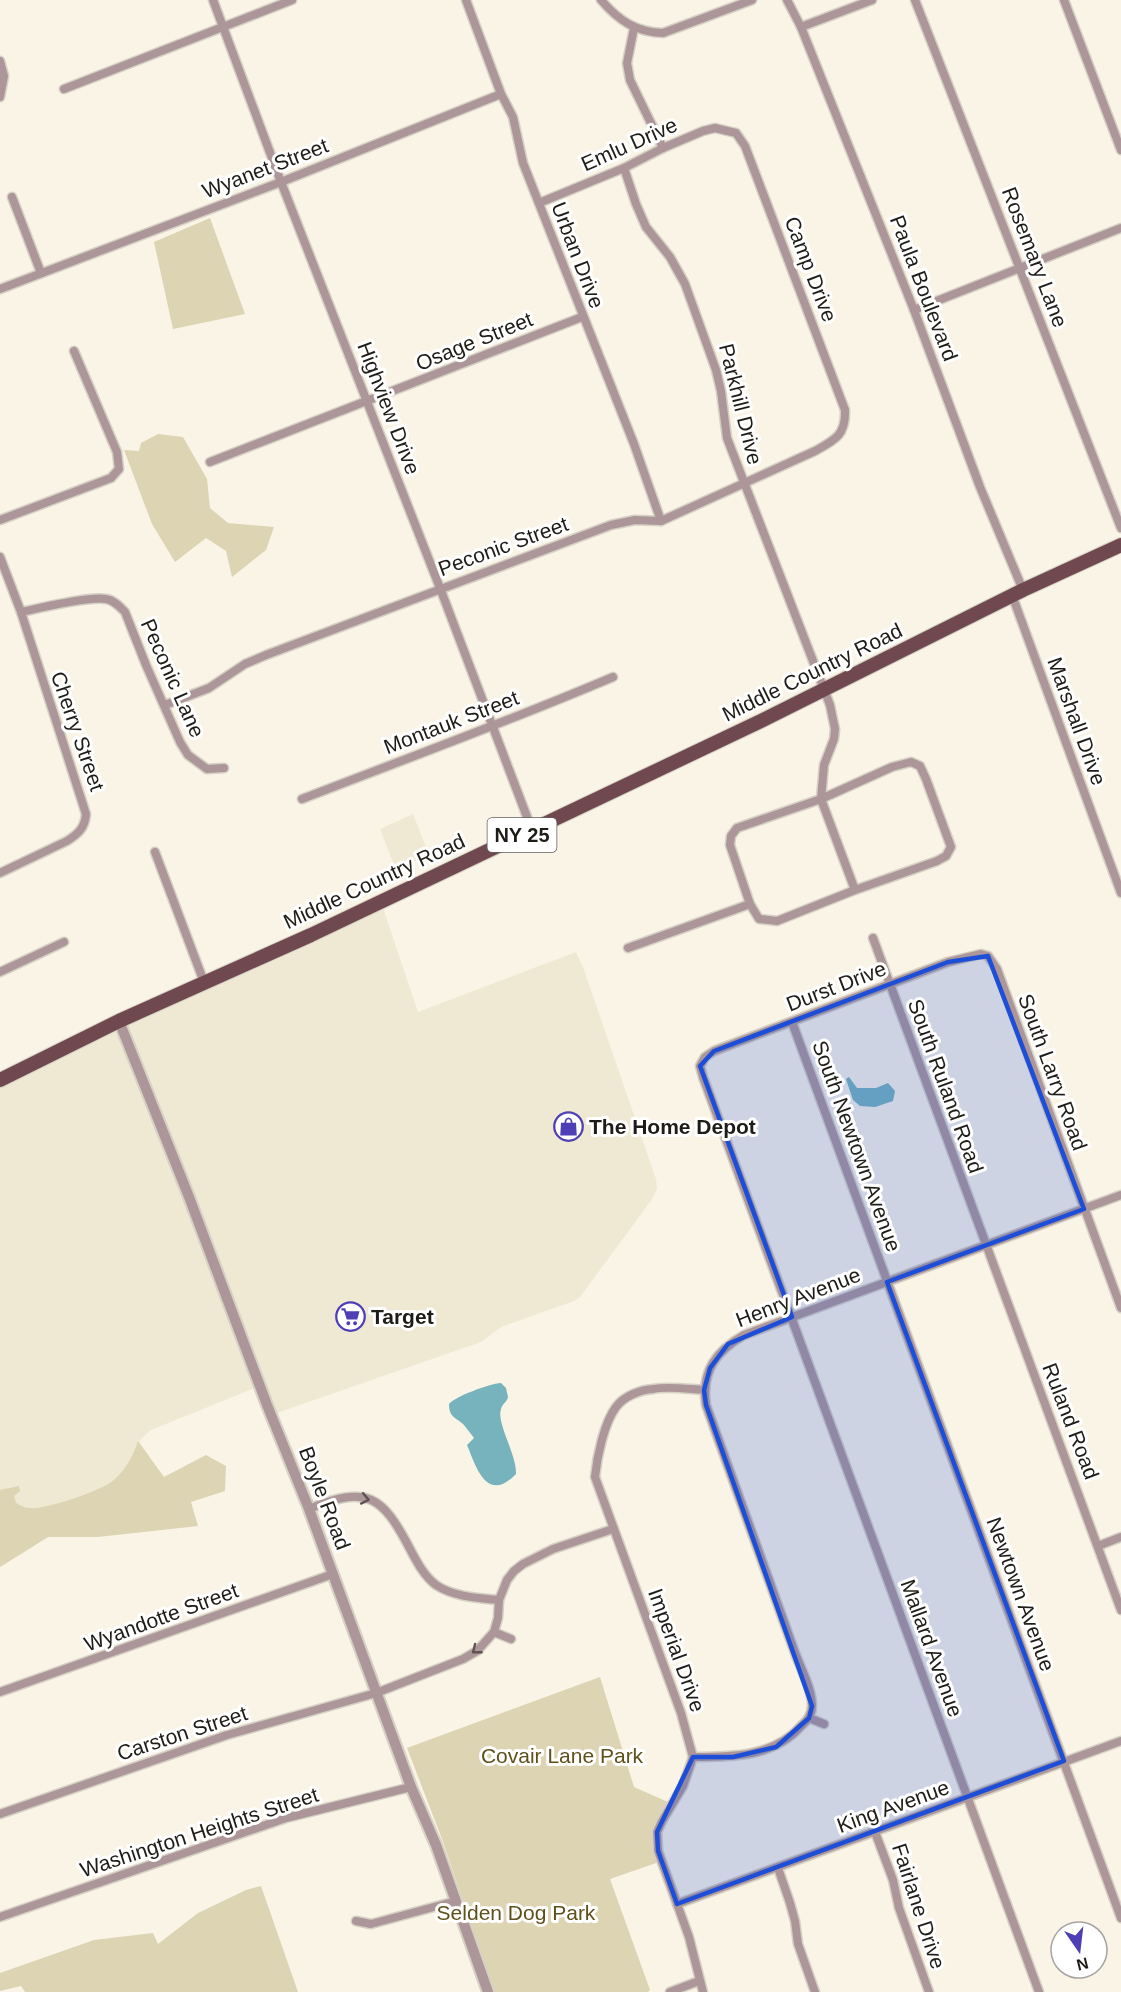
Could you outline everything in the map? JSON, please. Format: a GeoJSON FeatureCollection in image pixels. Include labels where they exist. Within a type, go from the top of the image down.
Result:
{"type":"FeatureCollection","features":[{"type":"Feature","properties":{"kind":"main road","name":"NY 25"},"geometry":{"type":"LineString","coordinates":[[1017,593],[1121,545]]}},
{"type":"Feature","properties":{"kind":"main road","name":"Middle Country Road"},"geometry":{"type":"LineString","coordinates":[[0,1080],[119,1021],[311,935],[764,720],[1017,593]]}},
{"type":"Feature","properties":{"kind":"street","name":"Highview Drive"},"geometry":{"type":"LineString","coordinates":[[213,0],[281,182],[532,830]]}},
{"type":"Feature","properties":{"kind":"street"},"geometry":{"type":"LineString","coordinates":[[64,89],[223,25],[292,0]]}},
{"type":"Feature","properties":{"kind":"street","name":"Urban Drive"},"geometry":{"type":"LineString","coordinates":[[466,0],[501,94],[513,117],[523,163],[634,444],[661,521]]}},
{"type":"Feature","properties":{"kind":"street"},"geometry":{"type":"LineString","coordinates":[[602,0],[619,19],[634,28],[650,33],[663,33],[752,0]]}},
{"type":"Feature","properties":{"kind":"street","name":"Paula Boulevard"},"geometry":{"type":"LineString","coordinates":[[787,0],[801,27],[914,310],[1017,593]]}},
{"type":"Feature","properties":{"kind":"street"},"geometry":{"type":"LineString","coordinates":[[801,27],[872,0]]}},
{"type":"Feature","properties":{"kind":"street","name":"Rosemary Lane"},"geometry":{"type":"LineString","coordinates":[[915,0],[1121,528]]}},
{"type":"Feature","properties":{"kind":"street"},"geometry":{"type":"LineString","coordinates":[[1064,0],[1121,150]]}},
{"type":"Feature","properties":{"kind":"street"},"geometry":{"type":"LineString","coordinates":[[634,28],[627,63],[630,80],[663,148]]}},
{"type":"Feature","properties":{"kind":"street"},"geometry":{"type":"LineString","coordinates":[[0,61],[4,76],[0,97]]}},
{"type":"Feature","properties":{"kind":"street","name":"Wyanet Street"},"geometry":{"type":"LineString","coordinates":[[0,289],[281,182],[501,94]]}},
{"type":"Feature","properties":{"kind":"street","name":"Emlu Drive"},"geometry":{"type":"LineString","coordinates":[[539,203],[624,168],[663,148],[715,128],[736,134]]}},
{"type":"Feature","properties":{"kind":"street","name":"Camp Drive"},"geometry":{"type":"LineString","coordinates":[[736,134],[745,146],[766,200],[845,410],[846,421]]}},
{"type":"Feature","properties":{"kind":"street","name":"Parkhill Drive"},"geometry":{"type":"LineString","coordinates":[[624,168],[646,227],[670,256],[685,284],[716,370],[727,438],[834,717],[834,740],[824,765],[821,799]]}},
{"type":"Feature","properties":{"kind":"street"},"geometry":{"type":"LineString","coordinates":[[12,197],[41,273]]}},
{"type":"Feature","properties":{"kind":"street"},"geometry":{"type":"LineString","coordinates":[[914,310],[1121,228]]}},
{"type":"Feature","properties":{"kind":"street","name":"Osage Street"},"geometry":{"type":"LineString","coordinates":[[210,462],[582,317]]}},
{"type":"Feature","properties":{"kind":"street"},"geometry":{"type":"LineString","coordinates":[[0,520],[111,478],[119,469],[120,462],[114,444],[74,351]]}},
{"type":"Feature","properties":{"kind":"street","name":"Peconic Street"},"geometry":{"type":"LineString","coordinates":[[165,705],[209,687],[245,664],[440,588],[611,525],[635,520],[661,521],[833,442],[842,433],[846,421]]}},
{"type":"Feature","properties":{"kind":"street","name":"Cherry Street"},"geometry":{"type":"LineString","coordinates":[[0,557],[21,612],[86,814],[84,826],[67,842],[0,873]]}},
{"type":"Feature","properties":{"kind":"street","name":"Marshall Drive"},"geometry":{"type":"LineString","coordinates":[[1017,593],[1121,893]]}},
{"type":"Feature","properties":{"kind":"street","name":"Peconic Lane"},"geometry":{"type":"LineString","coordinates":[[21,612],[95,599],[108,599],[117,604],[125,612],[172,726],[188,755],[207,769],[224,768]]}},
{"type":"Feature","properties":{"kind":"street","name":"Montauk Street"},"geometry":{"type":"LineString","coordinates":[[302,799],[525,714],[613,677]]}},
{"type":"Feature","properties":{"kind":"street"},"geometry":{"type":"LineString","coordinates":[[911,762],[920,766],[951,848],[946,856],[937,861],[777,921],[759,919],[750,904],[730,845],[731,836],[737,828],[821,799],[892,767],[911,762]]}},
{"type":"Feature","properties":{"kind":"street"},"geometry":{"type":"LineString","coordinates":[[821,799],[855,890]]}},
{"type":"Feature","properties":{"kind":"street"},"geometry":{"type":"LineString","coordinates":[[155,852],[204,982]]}},
{"type":"Feature","properties":{"kind":"street"},"geometry":{"type":"LineString","coordinates":[[627,948],[750,904]]}},
{"type":"Feature","properties":{"kind":"street","name":"South Ruland Road"},"geometry":{"type":"LineString","coordinates":[[873,938],[986,1246]]}},
{"type":"Feature","properties":{"kind":"street"},"geometry":{"type":"LineString","coordinates":[[0,972],[64,942]]}},
{"type":"Feature","properties":{"kind":"street","name":"Durst Drive"},"geometry":{"type":"LineString","coordinates":[[705,1057],[714,1051],[948,962],[981,954]]}},
{"type":"Feature","properties":{"kind":"street","name":"South Larry Road"},"geometry":{"type":"LineString","coordinates":[[981,954],[988,956],[997,969],[1121,1308]]}},
{"type":"Feature","properties":{"kind":"street","name":"Boyle Road"},"geometry":{"type":"LineString","coordinates":[[119,1021],[309,1509],[411,1787],[436,1845],[488,1992]]}},
{"type":"Feature","properties":{"kind":"street","name":"South Newtown Avenue"},"geometry":{"type":"LineString","coordinates":[[792,1022],[888,1282]]}},
{"type":"Feature","properties":{"kind":"street","name":"Mallard Avenue"},"geometry":{"type":"LineString","coordinates":[[705,1057],[700,1066],[703,1077],[1039,1992]]}},
{"type":"Feature","properties":{"kind":"street","name":"Henry Avenue"},"geometry":{"type":"LineString","coordinates":[[704,1390],[710,1368],[717,1356],[728,1344],[744,1335],[1121,1196]]}},
{"type":"Feature","properties":{"kind":"street","name":"Ruland Road"},"geometry":{"type":"LineString","coordinates":[[986,1246],[1121,1610]]}},
{"type":"Feature","properties":{"kind":"street","name":"Newtown Avenue"},"geometry":{"type":"LineString","coordinates":[[888,1282],[1121,1918]]}},
{"type":"Feature","properties":{"kind":"street","name":"Imperial Drive"},"geometry":{"type":"LineString","coordinates":[[693,1757],[681,1713],[595,1477],[597,1459],[610,1421],[616,1407],[626,1398],[655,1388],[704,1390]]}},
{"type":"Feature","properties":{"kind":"street"},"geometry":{"type":"LineString","coordinates":[[703,1992],[689,1938],[658,1851],[657,1832],[683,1786],[693,1757],[733,1758],[776,1747],[789,1738],[809,1718],[812,1706],[809,1690],[712,1424],[704,1390]]}},
{"type":"Feature","properties":{"kind":"street"},"geometry":{"type":"LineString","coordinates":[[309,1509],[340,1498],[362,1498],[376,1501],[396,1522],[426,1577],[432,1582],[452,1592],[470,1597],[499,1600]]}},
{"type":"Feature","properties":{"kind":"street"},"geometry":{"type":"LineString","coordinates":[[511,1639],[494,1632],[499,1600],[507,1580],[514,1571],[523,1564],[553,1550],[613,1529]]}},
{"type":"Feature","properties":{"kind":"street"},"geometry":{"type":"LineString","coordinates":[[1098,1546],[1121,1537]]}},
{"type":"Feature","properties":{"kind":"street","name":"Wyandotte Street"},"geometry":{"type":"LineString","coordinates":[[0,1692],[333,1574]]}},
{"type":"Feature","properties":{"kind":"street","name":"Carston Street"},"geometry":{"type":"LineString","coordinates":[[0,1814],[227,1735],[376,1693],[463,1659],[477,1651],[494,1632]]}},
{"type":"Feature","properties":{"kind":"street"},"geometry":{"type":"LineString","coordinates":[[809,1718],[824,1724]]}},
{"type":"Feature","properties":{"kind":"street","name":"King Avenue"},"geometry":{"type":"LineString","coordinates":[[677,1904],[1121,1741]]}},
{"type":"Feature","properties":{"kind":"street","name":"Washington Heights Street"},"geometry":{"type":"LineString","coordinates":[[0,1917],[286,1818],[411,1787]]}},
{"type":"Feature","properties":{"kind":"street","name":"Fairlane Drive"},"geometry":{"type":"LineString","coordinates":[[875,1832],[929,1992]]}},
{"type":"Feature","properties":{"kind":"street"},"geometry":{"type":"LineString","coordinates":[[778,1868],[795,1920],[798,1944],[815,1992]]}},
{"type":"Feature","properties":{"kind":"street"},"geometry":{"type":"LineString","coordinates":[[356,1921],[371,1924],[456,1901]]}},
{"type":"Feature","properties":{"kind":"street"},"geometry":{"type":"LineString","coordinates":[[670,1992],[699,1981]]}},
{"type":"Feature","properties":{"kind":"highlighted area"},"geometry":{"type":"Polygon","coordinates":[[[988,956],[1084,1209],[887,1282],[1064,1761],[677,1904],[658,1851],[657,1832],[693,1757],[733,1757],[776,1747],[809,1718],[812,1706],[706,1405],[704,1390],[710,1368],[728,1344],[792,1317],[700,1066],[714,1051],[948,962],[988,956]]]}},
{"type":"Feature","properties":{"kind":"shaded area"},"geometry":{"type":"Polygon","coordinates":[[[413,814],[429,855],[396,870],[380,829],[413,814]]]}},
{"type":"Feature","properties":{"kind":"shaded area"},"geometry":{"type":"Polygon","coordinates":[[[381,902],[418,1012],[576,952],[656,1179],[657,1189],[653,1198],[580,1297],[574,1301],[501,1327],[481,1342],[271,1415],[260,1386],[151,1430],[139,1441],[157,1492],[48,1537],[0,1567],[0,1080],[381,902]]]}},
{"type":"Feature","properties":{"kind":"green space"},"geometry":{"type":"Polygon","coordinates":[[[210,218],[245,314],[173,329],[154,242],[210,218]]]}},
{"type":"Feature","properties":{"kind":"green space"},"geometry":{"type":"Polygon","coordinates":[[[158,434],[183,437],[207,479],[210,508],[228,523],[274,527],[266,550],[232,577],[226,551],[206,538],[175,562],[152,524],[124,450],[139,451],[141,443],[158,434]]]}},
{"type":"Feature","properties":{"kind":"green space"},"geometry":{"type":"Polygon","coordinates":[[[138,1441],[164,1477],[206,1455],[226,1466],[225,1491],[191,1502],[198,1526],[98,1537],[48,1537],[0,1567],[0,1490],[19,1486],[20,1491],[14,1496],[16,1503],[29,1508],[46,1506],[82,1495],[103,1487],[115,1479],[127,1464],[138,1441]]]}},
{"type":"Feature","properties":{"kind":"green space","name":"Covair Lane Park"},"geometry":{"type":"Polygon","coordinates":[[[600,1677],[634,1787],[668,1802],[657,1820],[652,1843],[659,1862],[610,1879],[650,1990],[648,1992],[494,1992],[442,1839],[407,1748],[600,1677]]]}},
{"type":"Feature","properties":{"kind":"green space"},"geometry":{"type":"Polygon","coordinates":[[[261,1886],[298,1992],[25,1992],[21,1986],[0,1991],[0,1973],[94,1940],[153,1933],[158,1944],[198,1913],[246,1890],[261,1886]]]}},
{"type":"Feature","properties":{"kind":"water"},"geometry":{"type":"Polygon","coordinates":[[[849,1077],[857,1088],[876,1088],[888,1083],[895,1091],[893,1101],[875,1107],[860,1106],[853,1100],[846,1079],[849,1077]]]}},
{"type":"Feature","properties":{"kind":"water"},"geometry":{"type":"Polygon","coordinates":[[[501,1383],[506,1388],[508,1397],[501,1409],[501,1422],[516,1474],[506,1482],[497,1485],[490,1484],[479,1472],[467,1445],[474,1438],[452,1415],[449,1404],[458,1397],[501,1383]]]}},
{"type":"Feature","properties":{"kind":"place","name":"The Home Depot"},"geometry":{"type":"Point","coordinates":[568,1126]}},
{"type":"Feature","properties":{"kind":"place","name":"Target"},"geometry":{"type":"Point","coordinates":[350,1316]}},
{"type":"Feature","properties":{"kind":"park label","name":"Selden Dog Park"},"geometry":{"type":"Point","coordinates":[516,1912]}}]}
